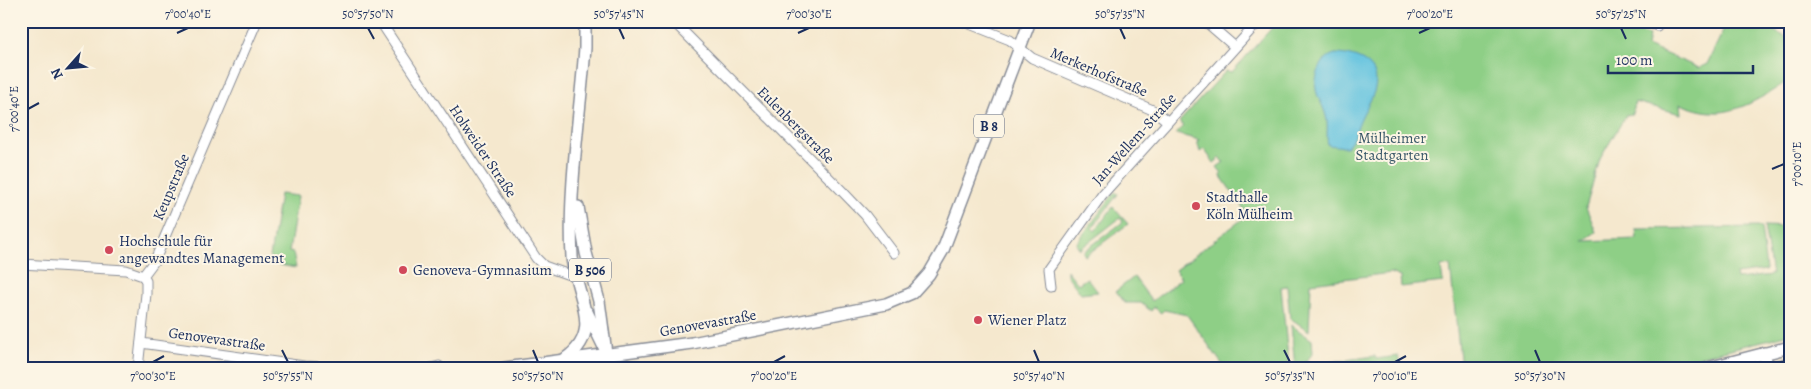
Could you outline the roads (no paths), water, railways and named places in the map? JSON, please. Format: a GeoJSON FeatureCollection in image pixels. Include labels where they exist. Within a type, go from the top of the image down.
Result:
{"type":"FeatureCollection","features":[{"type":"Feature","properties":{"kind":"main road","name":"B 506"},"geometry":{"type":"LineString","coordinates":[[564,360],[576,352],[584,340],[586,330],[584,308],[575,277],[572,239],[585,48],[585,21]]}},
{"type":"Feature","properties":{"kind":"main road","name":"B 8"},"geometry":{"type":"LineString","coordinates":[[1020,49],[1030,21]]}},
{"type":"Feature","properties":{"kind":"main road","name":"Genovevastraße"},"geometry":{"type":"LineString","coordinates":[[505,368],[678,345],[799,323],[886,304],[912,293],[929,274],[943,250],[1020,49]]}},
{"type":"Feature","properties":{"kind":"main road","name":"B 506"},"geometry":{"type":"LineString","coordinates":[[574,188],[586,253],[599,301],[607,353]]}},
{"type":"Feature","properties":{"kind":"main road"},"geometry":{"type":"LineString","coordinates":[[584,308],[607,353],[608,368]]}},
{"type":"Feature","properties":{"kind":"main road"},"geometry":{"type":"LineString","coordinates":[[1708,368],[1790,347]]}},
{"type":"Feature","properties":{"kind":"main road"},"geometry":{"type":"LineString","coordinates":[[1764,353],[1768,367]]}},
{"type":"Feature","properties":{"kind":"main road"},"geometry":{"type":"LineString","coordinates":[[564,360],[577,362],[588,368]]}},
{"type":"Feature","properties":{"kind":"street","name":"Keupstraße"},"geometry":{"type":"LineString","coordinates":[[143,276],[154,260],[257,21]]}},
{"type":"Feature","properties":{"kind":"street","name":"Eulenbergstraße"},"geometry":{"type":"LineString","coordinates":[[673,21],[865,215],[894,253]]}},
{"type":"Feature","properties":{"kind":"street","name":"Merkerhofstraße"},"geometry":{"type":"LineString","coordinates":[[962,21],[1010,40],[1032,58],[1155,111],[1167,121]]}},
{"type":"Feature","properties":{"kind":"street"},"geometry":{"type":"LineString","coordinates":[[1205,21],[1235,47]]}},
{"type":"Feature","properties":{"kind":"street","name":"Jan-Wellem-Straße"},"geometry":{"type":"LineString","coordinates":[[1052,286],[1049,269],[1102,195],[1259,21]]}},
{"type":"Feature","properties":{"kind":"street"},"geometry":{"type":"LineString","coordinates":[[1647,21],[1658,26],[1659,21]]}},
{"type":"Feature","properties":{"kind":"street","name":"Holweider Straße"},"geometry":{"type":"LineString","coordinates":[[381,22],[536,258],[544,266],[575,277]]}},
{"type":"Feature","properties":{"kind":"street"},"geometry":{"type":"LineString","coordinates":[[21,264],[126,270],[143,276],[146,281],[146,294],[138,368]]}},
{"type":"Feature","properties":{"kind":"street","name":"Genovevastraße"},"geometry":{"type":"LineString","coordinates":[[141,343],[304,367],[349,368]]}},
{"type":"Feature","properties":{"kind":"water"},"geometry":{"type":"Polygon","coordinates":[[[1335,54],[1348,55],[1361,60],[1372,68],[1376,81],[1371,99],[1354,136],[1346,147],[1328,145],[1327,121],[1316,91],[1316,78],[1322,64],[1327,58],[1335,54]]]}},
{"type":"Feature","properties":{"kind":"tram line"},"geometry":{"type":"LineString","coordinates":[[1748,368],[1790,357]]}},
{"type":"Feature","properties":{"kind":"place","name":"Stadthalle Köln Mülheim"},"geometry":{"type":"Point","coordinates":[1196,206]}},
{"type":"Feature","properties":{"kind":"place","name":"Hochschule für angewandtes Management"},"geometry":{"type":"Point","coordinates":[109,250]}},
{"type":"Feature","properties":{"kind":"place","name":"Genoveva-Gymnasium"},"geometry":{"type":"Point","coordinates":[403,270]}},
{"type":"Feature","properties":{"kind":"place","name":"Wiener Platz"},"geometry":{"type":"Point","coordinates":[978,320]}},
{"type":"Feature","properties":{"kind":"park label","name":"Mülheimer Stadtgarten"},"geometry":{"type":"Point","coordinates":[1392,146]}}]}
